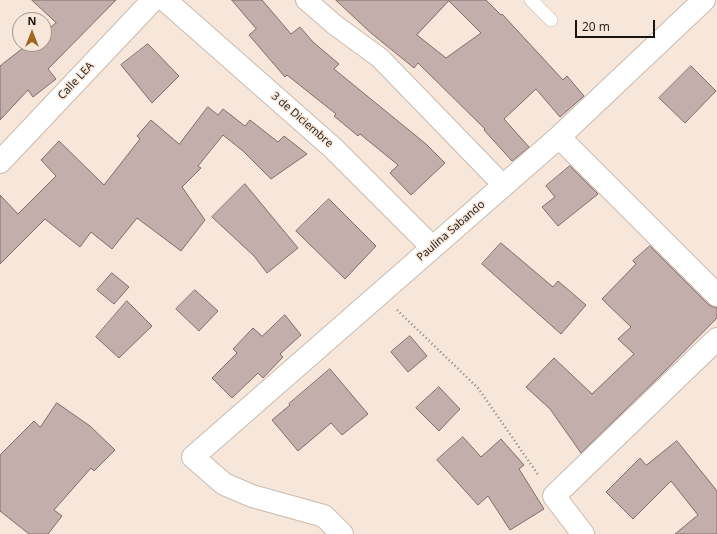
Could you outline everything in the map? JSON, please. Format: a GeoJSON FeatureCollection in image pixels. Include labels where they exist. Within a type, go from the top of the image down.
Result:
{"type":"FeatureCollection","features":[{"type":"Feature","properties":{"kind":"street"},"geometry":{"type":"LineString","coordinates":[[306,0],[335,26],[380,58],[504,186]]}},
{"type":"Feature","properties":{"kind":"street","name":"Paulina Sabando"},"geometry":{"type":"LineString","coordinates":[[342,534],[324,516],[252,496],[224,484],[193,457],[559,137],[704,0]]}},
{"type":"Feature","properties":{"kind":"street","name":"Calle LEA"},"geometry":{"type":"LineString","coordinates":[[0,162],[152,1]]}},
{"type":"Feature","properties":{"kind":"street","name":"3 de Diciembre"},"geometry":{"type":"LineString","coordinates":[[152,1],[333,148],[432,248]]}},
{"type":"Feature","properties":{"kind":"street"},"geometry":{"type":"LineString","coordinates":[[559,137],[717,295]]}},
{"type":"Feature","properties":{"kind":"street"},"geometry":{"type":"LineString","coordinates":[[583,534],[554,496],[717,339]]}},
{"type":"Feature","properties":{"kind":"lane"},"geometry":{"type":"LineString","coordinates":[[531,0],[551,20]]}},
{"type":"Feature","properties":{"kind":"path"},"geometry":{"type":"LineString","coordinates":[[380,294],[478,388],[554,496]]}},
{"type":"Feature","properties":{"kind":"building"},"geometry":{"type":"Polygon","coordinates":[[[32,0],[116,0],[48,69],[56,79],[33,97],[28,90],[0,120],[0,66],[18,52],[52,52],[52,26],[56,23],[52,19],[52,12],[45,12],[32,0]]]}},
{"type":"Feature","properties":{"kind":"building"},"geometry":{"type":"Polygon","coordinates":[[[232,0],[262,0],[291,34],[300,27],[313,42],[339,64],[334,69],[426,144],[445,163],[411,195],[390,173],[398,165],[360,134],[358,136],[334,116],[336,114],[287,75],[285,77],[249,35],[256,29],[232,0]]]}},
{"type":"Feature","properties":{"kind":"building"},"geometry":{"type":"Polygon","coordinates":[[[336,0],[486,0],[501,15],[502,14],[563,80],[567,76],[584,96],[560,117],[536,89],[504,119],[529,147],[512,161],[484,130],[485,129],[418,63],[414,68],[371,33],[336,0]],[[449,1],[417,35],[446,58],[481,33],[449,1]]]}},
{"type":"Feature","properties":{"kind":"building"},"geometry":{"type":"Polygon","coordinates":[[[148,44],[179,76],[152,103],[121,65],[148,44]]]}},
{"type":"Feature","properties":{"kind":"building"},"geometry":{"type":"Polygon","coordinates":[[[691,66],[716,91],[685,123],[659,98],[691,66]]]}},
{"type":"Feature","properties":{"kind":"building"},"geometry":{"type":"Polygon","coordinates":[[[208,107],[218,115],[223,109],[245,126],[250,120],[278,142],[284,136],[307,154],[271,179],[243,151],[223,135],[198,166],[201,168],[182,187],[205,220],[181,251],[137,218],[112,249],[91,232],[80,247],[45,219],[0,264],[0,195],[18,214],[56,176],[41,160],[59,141],[104,185],[140,139],[137,136],[151,120],[179,144],[208,107]]]}},
{"type":"Feature","properties":{"kind":"building"},"geometry":{"type":"Polygon","coordinates":[[[570,166],[598,194],[558,226],[542,207],[555,197],[546,186],[570,166]]]}},
{"type":"Feature","properties":{"kind":"building"},"geometry":{"type":"Polygon","coordinates":[[[245,184],[298,248],[267,273],[254,256],[212,217],[245,184]]]}},
{"type":"Feature","properties":{"kind":"building"},"geometry":{"type":"Polygon","coordinates":[[[329,199],[376,246],[345,279],[296,231],[329,199]]]}},
{"type":"Feature","properties":{"kind":"building"},"geometry":{"type":"Polygon","coordinates":[[[501,243],[553,287],[558,281],[586,305],[561,334],[482,264],[501,243]]]}},
{"type":"Feature","properties":{"kind":"building"},"geometry":{"type":"Polygon","coordinates":[[[650,246],[708,304],[713,307],[717,307],[717,318],[581,453],[550,409],[526,387],[554,358],[592,394],[634,354],[618,339],[631,327],[602,299],[636,264],[633,261],[650,246]]]}},
{"type":"Feature","properties":{"kind":"building"},"geometry":{"type":"Polygon","coordinates":[[[112,273],[129,287],[114,304],[97,290],[112,273]]]}},
{"type":"Feature","properties":{"kind":"building"},"geometry":{"type":"Polygon","coordinates":[[[195,290],[218,311],[199,331],[176,309],[195,290]]]}},
{"type":"Feature","properties":{"kind":"building"},"geometry":{"type":"Polygon","coordinates":[[[127,301],[152,326],[119,358],[96,337],[127,301]]]}},
{"type":"Feature","properties":{"kind":"building"},"geometry":{"type":"Polygon","coordinates":[[[285,315],[301,335],[280,354],[283,357],[263,378],[258,373],[232,398],[212,378],[237,353],[233,349],[253,328],[262,336],[285,315]]]}},
{"type":"Feature","properties":{"kind":"building"},"geometry":{"type":"Polygon","coordinates":[[[410,336],[427,356],[408,372],[391,352],[410,336]]]}},
{"type":"Feature","properties":{"kind":"building"},"geometry":{"type":"Polygon","coordinates":[[[330,369],[368,414],[342,435],[331,423],[298,451],[272,420],[330,369]]]}},
{"type":"Feature","properties":{"kind":"building"},"geometry":{"type":"Polygon","coordinates":[[[439,387],[460,409],[439,431],[416,408],[439,387]]]}},
{"type":"Feature","properties":{"kind":"building"},"geometry":{"type":"Polygon","coordinates":[[[57,403],[90,426],[115,450],[94,471],[91,468],[54,510],[62,516],[48,534],[29,534],[0,511],[0,455],[34,421],[40,427],[57,403]]]}},
{"type":"Feature","properties":{"kind":"building"},"geometry":{"type":"Polygon","coordinates":[[[463,437],[481,457],[501,439],[524,465],[519,469],[544,509],[510,530],[488,496],[478,505],[437,460],[463,437]]]}},
{"type":"Feature","properties":{"kind":"building"},"geometry":{"type":"Polygon","coordinates":[[[677,441],[717,491],[717,534],[675,534],[698,515],[671,481],[633,519],[606,492],[640,458],[646,465],[677,441]]]}}]}
